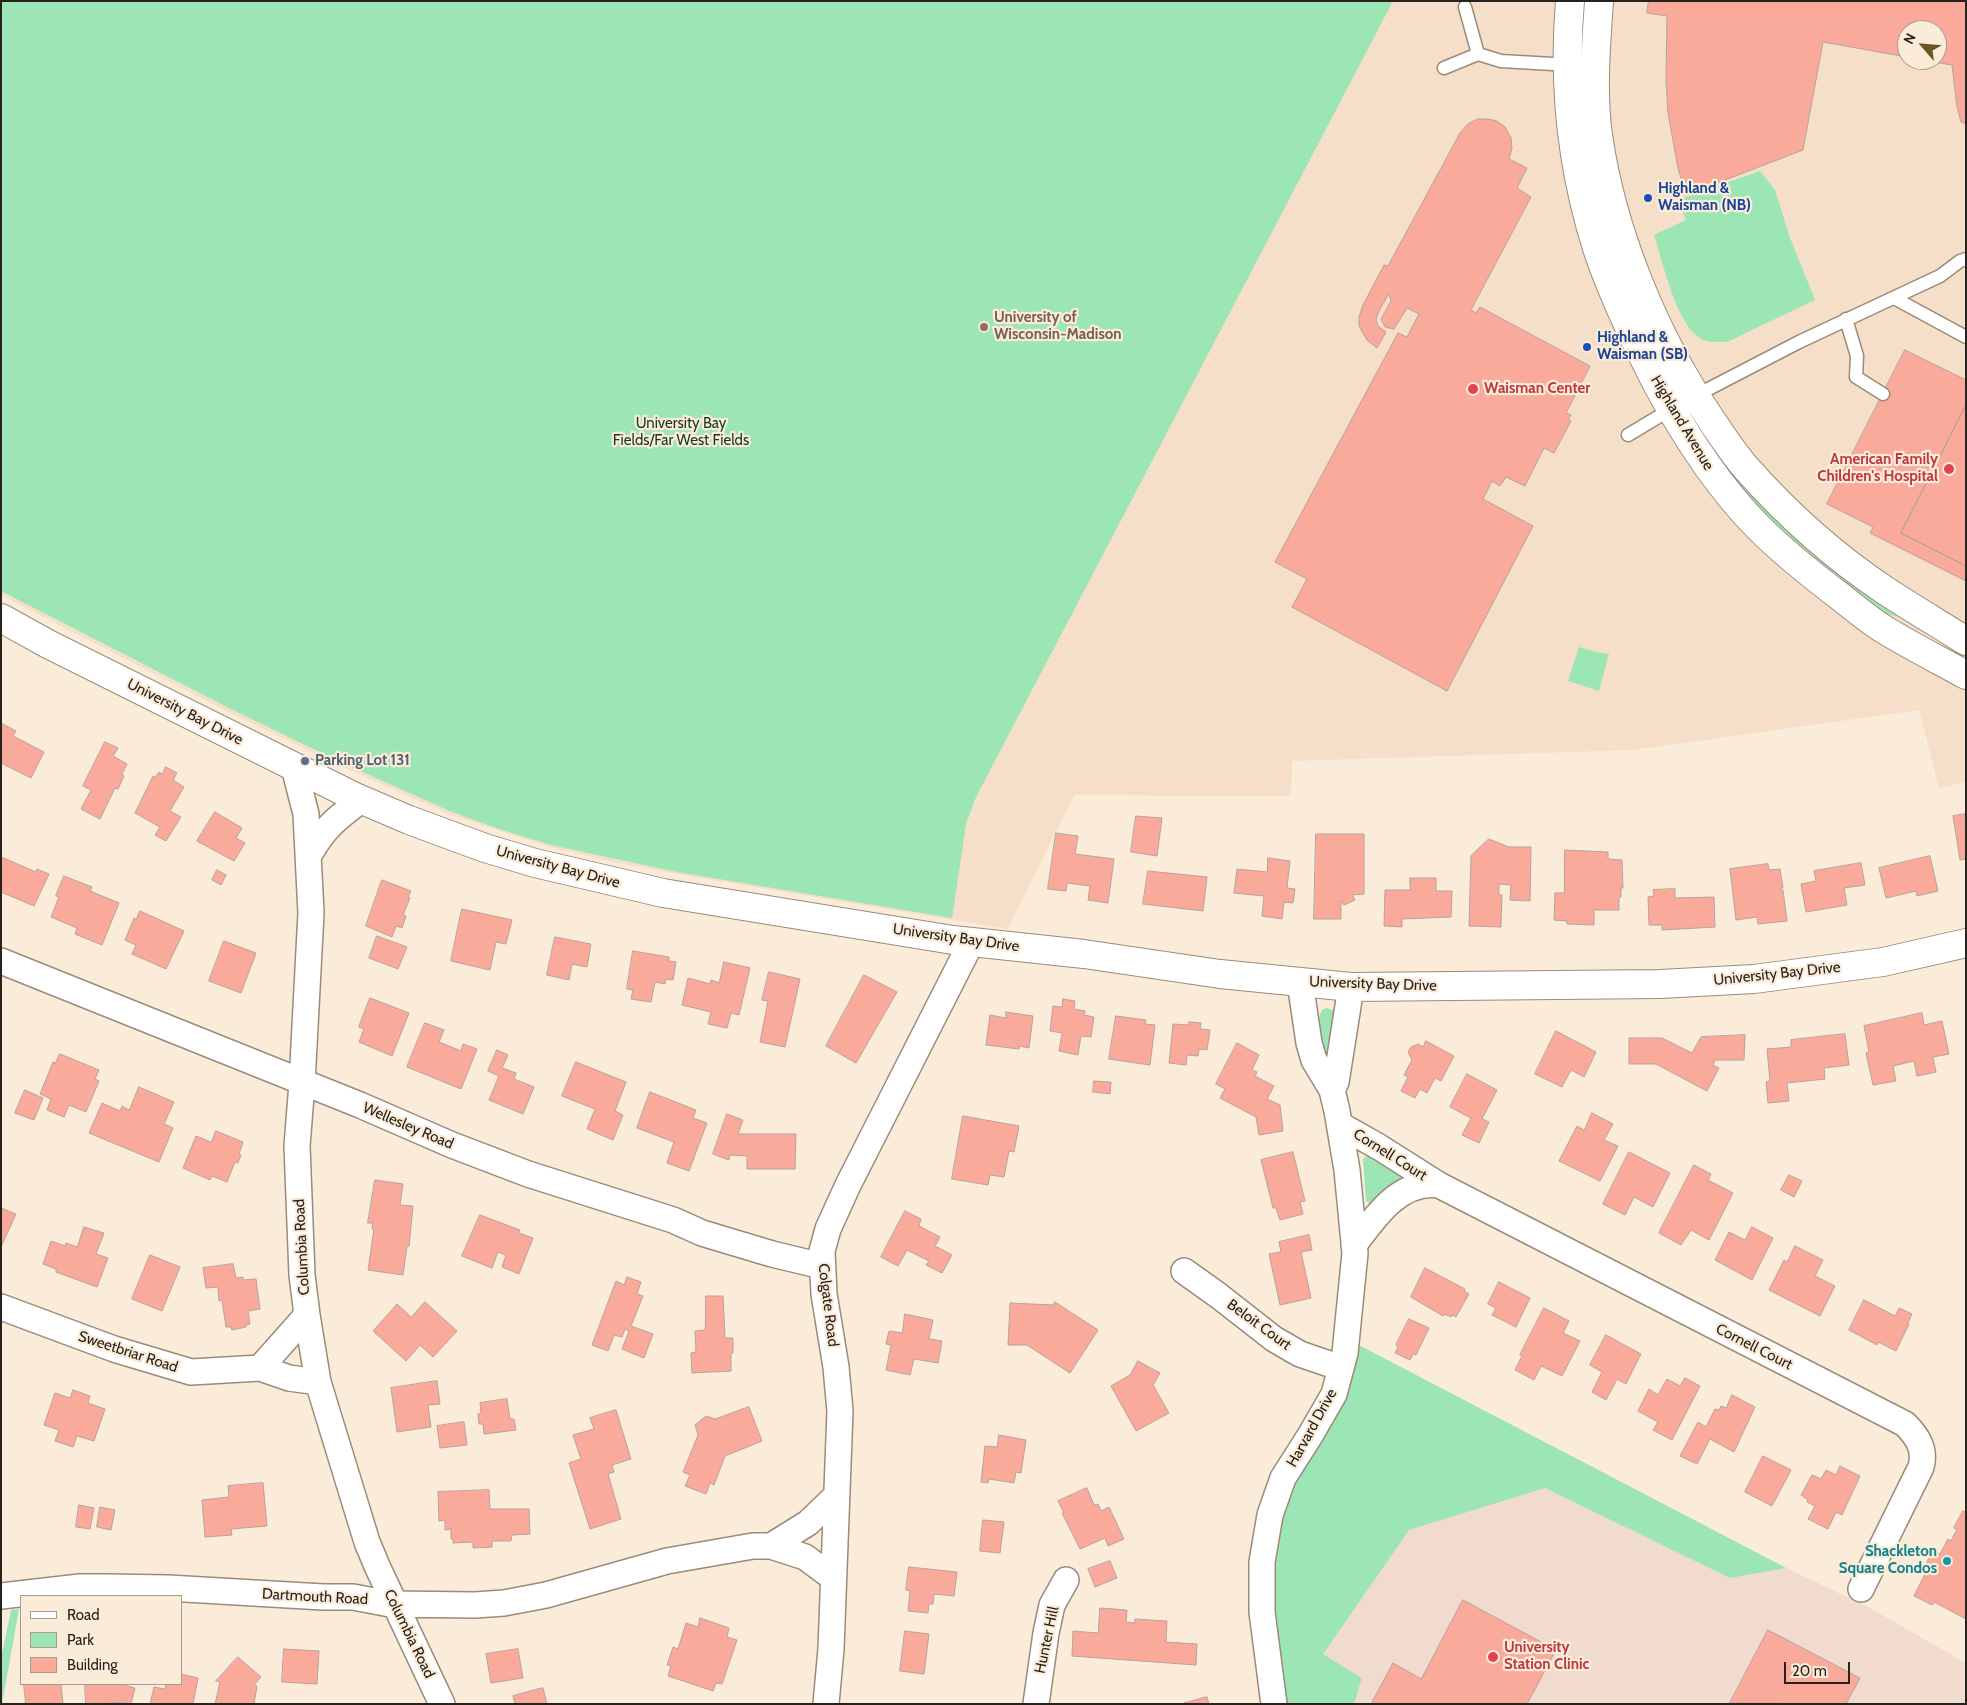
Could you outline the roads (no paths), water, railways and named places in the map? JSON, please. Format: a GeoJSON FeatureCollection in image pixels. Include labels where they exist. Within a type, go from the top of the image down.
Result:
{"type":"FeatureCollection","features":[{"type":"Feature","properties":{"kind":"street","name":"Highland Avenue"},"geometry":{"type":"LineString","coordinates":[[1570,1],[1567,66],[1576,160],[1597,249],[1621,309],[1671,410],[1724,489],[1757,527],[1786,554],[1880,627],[1966,674]]}},
{"type":"Feature","properties":{"kind":"street","name":"Highland Avenue"},"geometry":{"type":"LineString","coordinates":[[1599,1],[1595,97],[1598,134],[1607,182],[1622,234],[1647,301],[1668,347],[1695,395],[1728,446],[1778,502],[1835,552],[1885,591],[1966,641]]}},
{"type":"Feature","properties":{"kind":"street","name":"University Bay Drive"},"geometry":{"type":"LineString","coordinates":[[1,618],[48,644],[361,800],[449,835],[518,858],[663,893],[953,940],[1220,974],[1351,987],[1660,984],[1754,979],[1883,962],[1966,943]]}},
{"type":"Feature","properties":{"kind":"street","name":"Columbia Road"},"geometry":{"type":"LineString","coordinates":[[294,767],[306,814],[311,913],[297,1146],[302,1275],[306,1315],[318,1382],[367,1542],[442,1704]]}},
{"type":"Feature","properties":{"kind":"street"},"geometry":{"type":"LineString","coordinates":[[309,855],[318,837],[330,824],[361,800]]}},
{"type":"Feature","properties":{"kind":"street","name":"Colgate Road"},"geometry":{"type":"LineString","coordinates":[[826,1704],[831,1649],[832,1577],[840,1411],[836,1367],[824,1294],[822,1251],[824,1240],[848,1185],[972,941]]}},
{"type":"Feature","properties":{"kind":"street","name":"Wellesley Road"},"geometry":{"type":"LineString","coordinates":[[1,961],[452,1145],[528,1174],[673,1220],[702,1233],[772,1254],[822,1266]]}},
{"type":"Feature","properties":{"kind":"street","name":"Harvard Drive"},"geometry":{"type":"LineString","coordinates":[[1274,1704],[1262,1612],[1262,1562],[1270,1515],[1283,1478],[1334,1394],[1345,1353],[1355,1254],[1347,1170],[1340,1125],[1332,1090],[1314,1060],[1309,1043],[1300,982]]}},
{"type":"Feature","properties":{"kind":"street","name":"Harvard Drive"},"geometry":{"type":"LineString","coordinates":[[1332,1090],[1336,1082],[1351,987]]}},
{"type":"Feature","properties":{"kind":"street","name":"Cornell Court"},"geometry":{"type":"LineString","coordinates":[[1340,1125],[1439,1185],[1905,1424],[1921,1447],[1923,1457],[1921,1467],[1861,1588]]}},
{"type":"Feature","properties":{"kind":"street","name":"Cornell Court"},"geometry":{"type":"LineString","coordinates":[[1354,1245],[1382,1208],[1396,1197],[1421,1185],[1439,1185]]}},
{"type":"Feature","properties":{"kind":"street","name":"Beloit Court"},"geometry":{"type":"LineString","coordinates":[[1184,1272],[1219,1296],[1274,1339],[1300,1354],[1341,1368]]}},
{"type":"Feature","properties":{"kind":"street","name":"Sweetbriar Road"},"geometry":{"type":"LineString","coordinates":[[1,1307],[114,1349],[191,1372],[260,1368],[289,1378],[318,1382]]}},
{"type":"Feature","properties":{"kind":"street"},"geometry":{"type":"LineString","coordinates":[[260,1368],[306,1315]]}},
{"type":"Feature","properties":{"kind":"street","name":"Dartmouth Road"},"geometry":{"type":"LineString","coordinates":[[771,1546],[808,1523],[835,1498]]}},
{"type":"Feature","properties":{"kind":"street","name":"Dartmouth Road"},"geometry":{"type":"LineString","coordinates":[[1,1596],[80,1587],[107,1586],[353,1597],[395,1604],[453,1606],[504,1603],[546,1595],[667,1561],[753,1546],[771,1546],[805,1557],[832,1577]]}},
{"type":"Feature","properties":{"kind":"street","name":"Hunter Hill"},"geometry":{"type":"LineString","coordinates":[[1036,1704],[1052,1605],[1066,1580]]}},
{"type":"Feature","properties":{"kind":"lane"},"geometry":{"type":"LineString","coordinates":[[1465,7],[1478,54]]}},
{"type":"Feature","properties":{"kind":"lane"},"geometry":{"type":"LineString","coordinates":[[1444,68],[1478,54],[1501,61],[1567,66],[1595,64]]}},
{"type":"Feature","properties":{"kind":"lane"},"geometry":{"type":"LineString","coordinates":[[1628,435],[1695,395],[1846,319],[1940,276],[1960,260],[1966,259]]}},
{"type":"Feature","properties":{"kind":"lane"},"geometry":{"type":"LineString","coordinates":[[1894,298],[1966,337]]}},
{"type":"Feature","properties":{"kind":"lane"},"geometry":{"type":"LineString","coordinates":[[1846,319],[1857,356],[1856,377],[1883,394]]}},
{"type":"Feature","properties":{"kind":"place","name":"Highland & Waisman (NB)"},"geometry":{"type":"Point","coordinates":[1648,198]}},
{"type":"Feature","properties":{"kind":"place","name":"University of Wisconsin-Madison"},"geometry":{"type":"Point","coordinates":[984,327]}},
{"type":"Feature","properties":{"kind":"place","name":"Highland & Waisman (SB)"},"geometry":{"type":"Point","coordinates":[1587,347]}},
{"type":"Feature","properties":{"kind":"place","name":"Waisman Center"},"geometry":{"type":"Point","coordinates":[1473,389]}},
{"type":"Feature","properties":{"kind":"place","name":"American Family Children's Hospital"},"geometry":{"type":"Point","coordinates":[1949,469]}},
{"type":"Feature","properties":{"kind":"place","name":"Parking Lot 131"},"geometry":{"type":"Point","coordinates":[305,761]}},
{"type":"Feature","properties":{"kind":"place","name":"Shackleton Square Condos"},"geometry":{"type":"Point","coordinates":[1947,1561]}},
{"type":"Feature","properties":{"kind":"place","name":"University Station Clinic"},"geometry":{"type":"Point","coordinates":[1493,1657]}},
{"type":"Feature","properties":{"kind":"park label","name":"University Bay Fields/Far West Fields"},"geometry":{"type":"Point","coordinates":[681,432]}}]}
